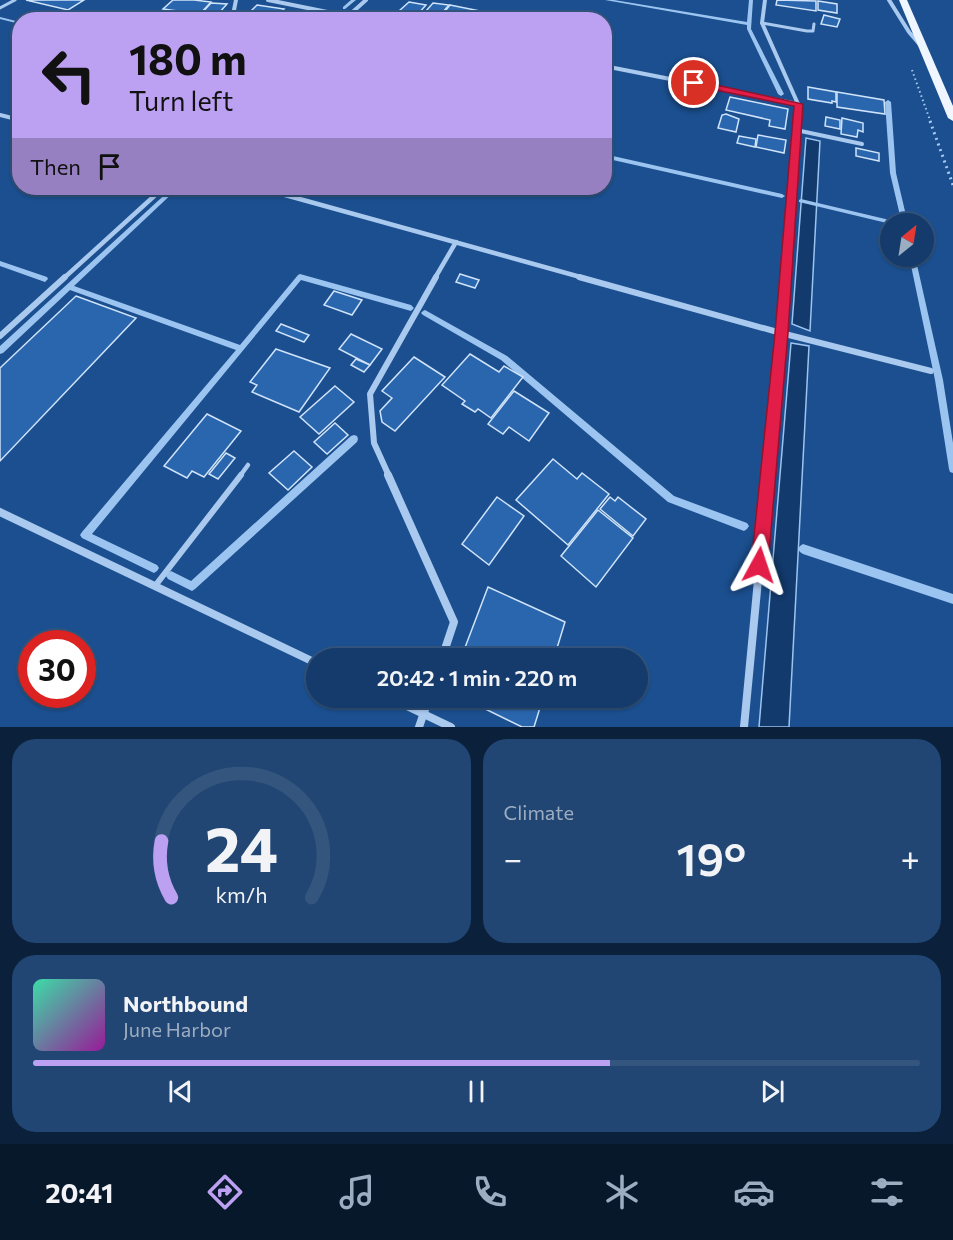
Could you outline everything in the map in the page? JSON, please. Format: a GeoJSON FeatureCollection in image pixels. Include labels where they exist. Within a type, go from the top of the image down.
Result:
{"type":"FeatureCollection","features":[{"type":"Feature","properties":{"kind":"main road"},"geometry":{"type":"LineString","coordinates":[[903,0],[953,118]]}},
{"type":"Feature","properties":{"kind":"street"},"geometry":{"type":"LineString","coordinates":[[268,0],[321,12]]}},
{"type":"Feature","properties":{"kind":"street"},"geometry":{"type":"LineString","coordinates":[[353,12],[366,0]]}},
{"type":"Feature","properties":{"kind":"street"},"geometry":{"type":"LineString","coordinates":[[744,727],[781,333],[798,104],[762,23],[765,0]]}},
{"type":"Feature","properties":{"kind":"street"},"geometry":{"type":"LineString","coordinates":[[889,0],[909,32],[923,49]]}},
{"type":"Feature","properties":{"kind":"street"},"geometry":{"type":"LineString","coordinates":[[612,68],[798,104]]}},
{"type":"Feature","properties":{"kind":"street"},"geometry":{"type":"LineString","coordinates":[[0,336],[155,195]]}},
{"type":"Feature","properties":{"kind":"street"},"geometry":{"type":"LineString","coordinates":[[285,195],[781,333],[931,371]]}},
{"type":"Feature","properties":{"kind":"street"},"geometry":{"type":"LineString","coordinates":[[445,648],[454,622],[374,443],[370,394],[456,242]]}},
{"type":"Feature","properties":{"kind":"street"},"geometry":{"type":"LineString","coordinates":[[0,512],[306,658]]}},
{"type":"Feature","properties":{"kind":"street"},"geometry":{"type":"LineString","coordinates":[[411,708],[451,727]]}},
{"type":"Feature","properties":{"kind":"street"},"geometry":{"type":"LineString","coordinates":[[419,727],[426,708]]}},
{"type":"Feature","properties":{"kind":"lane"},"geometry":{"type":"LineString","coordinates":[[0,8],[15,0]]}},
{"type":"Feature","properties":{"kind":"lane"},"geometry":{"type":"LineString","coordinates":[[762,23],[807,31],[813,31],[814,24]]}},
{"type":"Feature","properties":{"kind":"lane"},"geometry":{"type":"LineString","coordinates":[[796,130],[862,144]]}},
{"type":"Feature","properties":{"kind":"lane"},"geometry":{"type":"LineString","coordinates":[[155,586],[248,465]]}},
{"type":"Feature","properties":{"kind":"path"},"geometry":{"type":"LineString","coordinates":[[908,60],[953,185]]}},
{"type":"Feature","properties":{"kind":"water"},"geometry":{"type":"Polygon","coordinates":[[[806,138],[820,141],[810,331],[792,324],[806,138]]]}},
{"type":"Feature","properties":{"kind":"water"},"geometry":{"type":"Polygon","coordinates":[[[791,343],[809,346],[789,727],[759,727],[791,343]]]}},
{"type":"Feature","properties":{"kind":"building"},"geometry":{"type":"Polygon","coordinates":[[[26,0],[84,0],[68,10],[26,0]]]}},
{"type":"Feature","properties":{"kind":"building"},"geometry":{"type":"Polygon","coordinates":[[[173,0],[211,2],[202,12],[163,9],[173,0]]]}},
{"type":"Feature","properties":{"kind":"building"},"geometry":{"type":"Polygon","coordinates":[[[777,0],[816,1],[816,11],[776,5],[777,0]]]}},
{"type":"Feature","properties":{"kind":"building"},"geometry":{"type":"Polygon","coordinates":[[[818,1],[837,4],[837,13],[818,10],[818,1]]]}},
{"type":"Feature","properties":{"kind":"building"},"geometry":{"type":"Polygon","coordinates":[[[409,2],[426,5],[420,12],[399,11],[409,2]]]}},
{"type":"Feature","properties":{"kind":"building"},"geometry":{"type":"Polygon","coordinates":[[[211,3],[227,4],[220,12],[203,12],[211,3]]]}},
{"type":"Feature","properties":{"kind":"building"},"geometry":{"type":"Polygon","coordinates":[[[433,3],[449,5],[443,12],[425,12],[433,3]]]}},
{"type":"Feature","properties":{"kind":"building"},"geometry":{"type":"Polygon","coordinates":[[[257,5],[284,9],[281,12],[250,12],[257,5]]]}},
{"type":"Feature","properties":{"kind":"building"},"geometry":{"type":"Polygon","coordinates":[[[450,5],[480,11],[479,12],[444,12],[450,5]]]}},
{"type":"Feature","properties":{"kind":"building"},"geometry":{"type":"Polygon","coordinates":[[[824,15],[840,19],[837,27],[821,24],[824,15]]]}},
{"type":"Feature","properties":{"kind":"building"},"geometry":{"type":"Polygon","coordinates":[[[808,87],[836,92],[836,102],[808,99],[808,87]]]}},
{"type":"Feature","properties":{"kind":"building"},"geometry":{"type":"Polygon","coordinates":[[[837,92],[884,100],[885,114],[837,107],[837,92]]]}},
{"type":"Feature","properties":{"kind":"building"},"geometry":{"type":"Polygon","coordinates":[[[730,97],[788,109],[785,129],[769,126],[770,120],[726,110],[730,97]]]}},
{"type":"Feature","properties":{"kind":"building"},"geometry":{"type":"Polygon","coordinates":[[[726,114],[739,119],[736,132],[718,128],[722,115],[726,114]]]}},
{"type":"Feature","properties":{"kind":"building"},"geometry":{"type":"Polygon","coordinates":[[[826,117],[840,120],[840,129],[825,126],[826,117]]]}},
{"type":"Feature","properties":{"kind":"building"},"geometry":{"type":"Polygon","coordinates":[[[842,118],[863,123],[863,132],[858,130],[857,137],[841,134],[842,118]]]}},
{"type":"Feature","properties":{"kind":"building"},"geometry":{"type":"Polygon","coordinates":[[[758,135],[786,140],[784,153],[756,147],[758,135]]]}},
{"type":"Feature","properties":{"kind":"building"},"geometry":{"type":"Polygon","coordinates":[[[739,136],[756,139],[755,147],[737,143],[739,136]]]}},
{"type":"Feature","properties":{"kind":"building"},"geometry":{"type":"Polygon","coordinates":[[[856,148],[879,153],[879,161],[856,156],[856,148]]]}},
{"type":"Feature","properties":{"kind":"building"},"geometry":{"type":"Polygon","coordinates":[[[460,274],[479,280],[475,288],[456,282],[460,274]]]}},
{"type":"Feature","properties":{"kind":"building"},"geometry":{"type":"Polygon","coordinates":[[[334,291],[362,300],[352,315],[324,305],[334,291]]]}},
{"type":"Feature","properties":{"kind":"building"},"geometry":{"type":"Polygon","coordinates":[[[76,296],[136,318],[0,461],[0,368],[76,296]]]}},
{"type":"Feature","properties":{"kind":"building"},"geometry":{"type":"Polygon","coordinates":[[[281,324],[309,335],[304,342],[276,331],[281,324]]]}},
{"type":"Feature","properties":{"kind":"building"},"geometry":{"type":"Polygon","coordinates":[[[351,334],[382,349],[370,365],[339,349],[351,334]]]}},
{"type":"Feature","properties":{"kind":"building"},"geometry":{"type":"Polygon","coordinates":[[[276,349],[330,368],[299,412],[252,392],[257,385],[250,382],[276,349]]]}},
{"type":"Feature","properties":{"kind":"building"},"geometry":{"type":"Polygon","coordinates":[[[470,354],[499,372],[504,366],[523,377],[491,418],[478,409],[475,412],[462,404],[465,401],[442,385],[470,354]]]}},
{"type":"Feature","properties":{"kind":"building"},"geometry":{"type":"Polygon","coordinates":[[[414,357],[445,377],[395,431],[382,422],[380,411],[392,398],[382,391],[414,357]]]}},
{"type":"Feature","properties":{"kind":"building"},"geometry":{"type":"Polygon","coordinates":[[[356,359],[370,365],[364,372],[351,365],[356,359]]]}},
{"type":"Feature","properties":{"kind":"building"},"geometry":{"type":"Polygon","coordinates":[[[335,386],[354,402],[319,434],[300,417],[335,386]]]}},
{"type":"Feature","properties":{"kind":"building"},"geometry":{"type":"Polygon","coordinates":[[[514,391],[549,413],[529,441],[509,427],[503,434],[488,424],[514,391]]]}},
{"type":"Feature","properties":{"kind":"building"},"geometry":{"type":"Polygon","coordinates":[[[207,414],[241,431],[204,477],[192,471],[187,478],[164,466],[207,414]]]}},
{"type":"Feature","properties":{"kind":"building"},"geometry":{"type":"Polygon","coordinates":[[[335,423],[348,435],[327,454],[314,442],[335,423]]]}},
{"type":"Feature","properties":{"kind":"building"},"geometry":{"type":"Polygon","coordinates":[[[294,451],[312,467],[288,490],[269,473],[294,451]]]}},
{"type":"Feature","properties":{"kind":"building"},"geometry":{"type":"Polygon","coordinates":[[[226,453],[235,458],[218,479],[209,474],[226,453]]]}},
{"type":"Feature","properties":{"kind":"building"},"geometry":{"type":"Polygon","coordinates":[[[553,459],[577,479],[582,473],[609,494],[568,545],[516,500],[553,459]]]}},
{"type":"Feature","properties":{"kind":"building"},"geometry":{"type":"Polygon","coordinates":[[[497,497],[524,516],[489,565],[462,544],[497,497]]]}},
{"type":"Feature","properties":{"kind":"building"},"geometry":{"type":"Polygon","coordinates":[[[610,497],[615,501],[618,497],[646,519],[633,536],[600,509],[610,497]]]}},
{"type":"Feature","properties":{"kind":"building"},"geometry":{"type":"Polygon","coordinates":[[[598,510],[633,538],[596,587],[561,556],[598,510]]]}},
{"type":"Feature","properties":{"kind":"building"},"geometry":{"type":"Polygon","coordinates":[[[488,587],[565,622],[557,648],[465,648],[488,587]]]}},
{"type":"Feature","properties":{"kind":"building"},"geometry":{"type":"Polygon","coordinates":[[[483,708],[540,708],[534,727],[522,727],[483,708]]]}},
{"type":"Feature","properties":{"kind":"waterway"},"geometry":{"type":"LineString","coordinates":[[344,8],[354,0]]}},
{"type":"Feature","properties":{"kind":"waterway"},"geometry":{"type":"LineString","coordinates":[[607,0],[749,24]]}},
{"type":"Feature","properties":{"kind":"waterway"},"geometry":{"type":"LineString","coordinates":[[751,0],[749,29],[781,94]]}},
{"type":"Feature","properties":{"kind":"waterway"},"geometry":{"type":"LineString","coordinates":[[0,18],[12,21]]}},
{"type":"Feature","properties":{"kind":"waterway"},"geometry":{"type":"LineString","coordinates":[[888,102],[893,173],[902,213]]}},
{"type":"Feature","properties":{"kind":"waterway"},"geometry":{"type":"LineString","coordinates":[[612,158],[782,196]]}},
{"type":"Feature","properties":{"kind":"waterway"},"geometry":{"type":"LineString","coordinates":[[69,287],[167,195]]}},
{"type":"Feature","properties":{"kind":"waterway"},"geometry":{"type":"LineString","coordinates":[[801,201],[880,220]]}},
{"type":"Feature","properties":{"kind":"waterway"},"geometry":{"type":"LineString","coordinates":[[0,263],[45,279]]}},
{"type":"Feature","properties":{"kind":"waterway"},"geometry":{"type":"LineString","coordinates":[[914,267],[939,380],[953,469]]}},
{"type":"Feature","properties":{"kind":"waterway"},"geometry":{"type":"LineString","coordinates":[[241,349],[300,277],[411,308]]}},
{"type":"Feature","properties":{"kind":"waterway"},"geometry":{"type":"LineString","coordinates":[[0,351],[69,287]]}},
{"type":"Feature","properties":{"kind":"waterway"},"geometry":{"type":"LineString","coordinates":[[69,287],[241,349]]}},
{"type":"Feature","properties":{"kind":"waterway"},"geometry":{"type":"LineString","coordinates":[[425,313],[504,358],[671,499],[744,526]]}},
{"type":"Feature","properties":{"kind":"waterway"},"geometry":{"type":"LineString","coordinates":[[154,568],[85,535],[241,349]]}},
{"type":"Feature","properties":{"kind":"waterway"},"geometry":{"type":"LineString","coordinates":[[171,576],[192,586],[354,439]]}},
{"type":"Feature","properties":{"kind":"waterway"},"geometry":{"type":"LineString","coordinates":[[803,549],[953,599]]}},
{"type":"Feature","properties":{"kind":"route"},"geometry":{"type":"LineString","coordinates":[[694,83],[798,104],[781,333],[759,565]]}}]}
